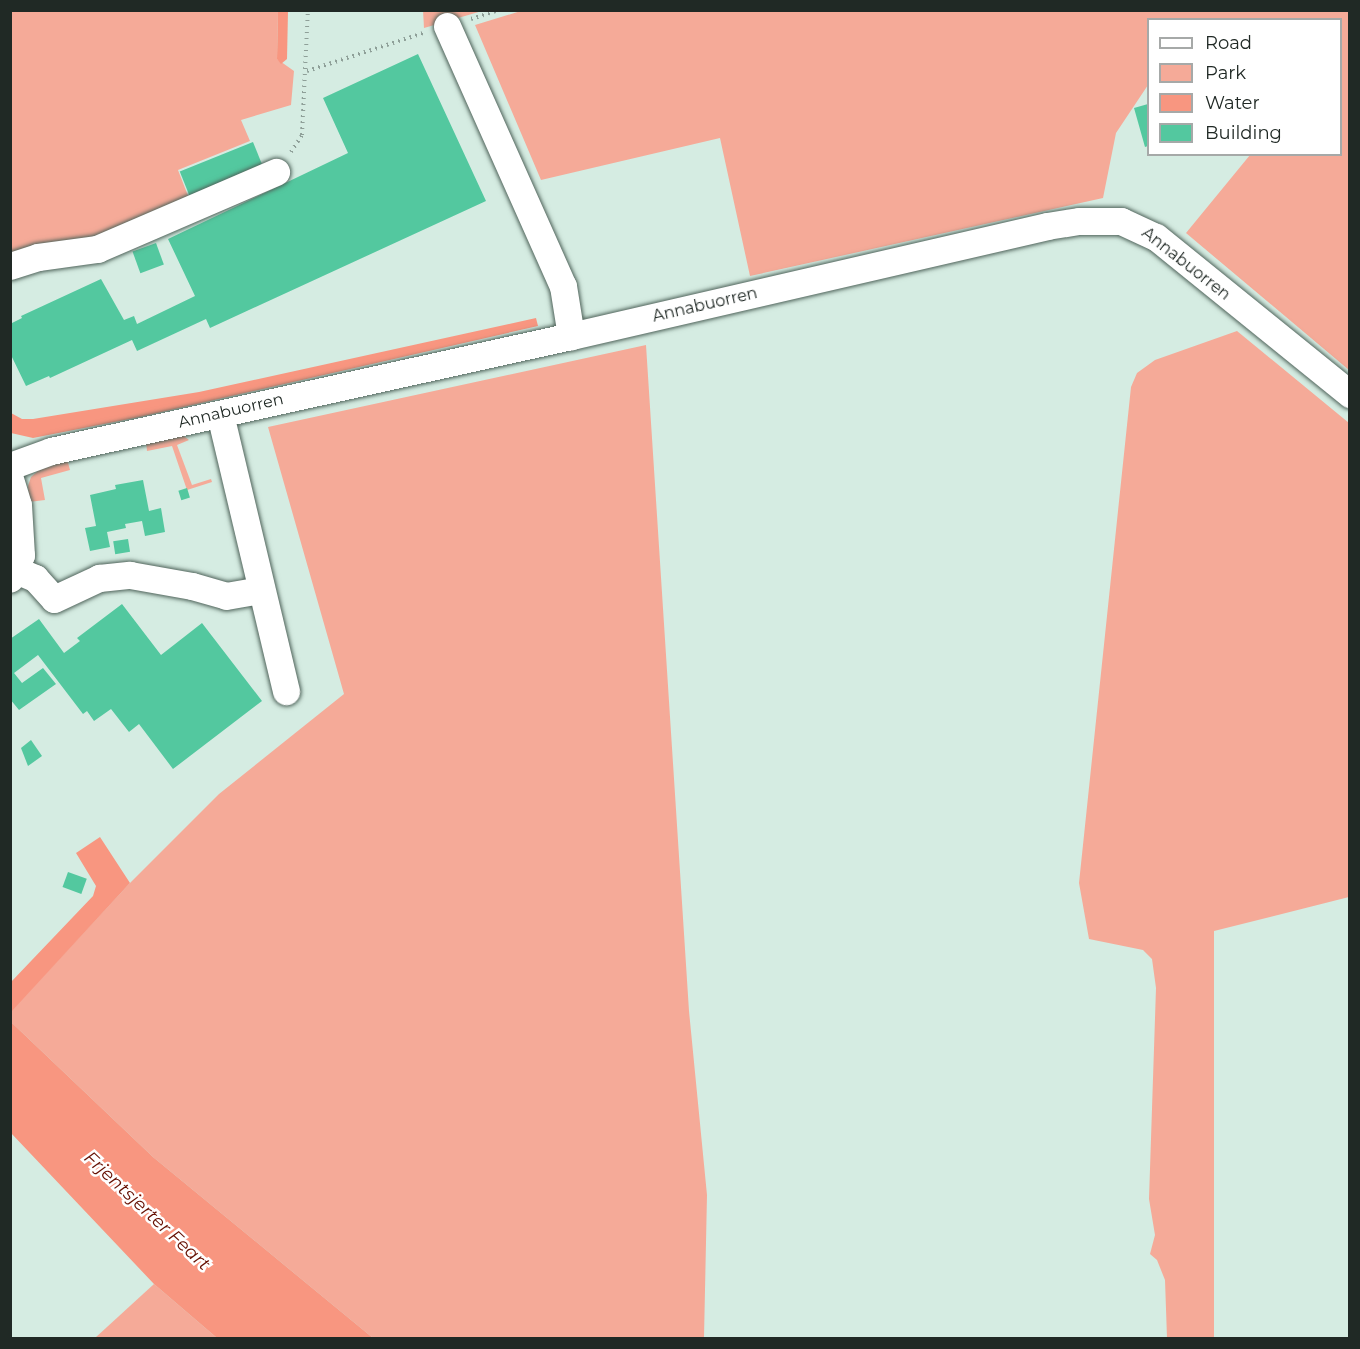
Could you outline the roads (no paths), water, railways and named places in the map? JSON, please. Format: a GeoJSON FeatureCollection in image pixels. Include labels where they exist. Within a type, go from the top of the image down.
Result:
{"type":"FeatureCollection","features":[{"type":"Feature","properties":{"kind":"street"},"geometry":{"type":"LineString","coordinates":[[447,26],[563,286],[571,336]]}},
{"type":"Feature","properties":{"kind":"street"},"geometry":{"type":"LineString","coordinates":[[10,266],[38,257],[97,249],[276,172]]}},
{"type":"Feature","properties":{"kind":"street","name":"Annabuorren"},"geometry":{"type":"LineString","coordinates":[[10,465],[51,451],[571,336],[1047,226],[1079,221],[1121,221],[1156,237],[1350,394]]}},
{"type":"Feature","properties":{"kind":"street"},"geometry":{"type":"LineString","coordinates":[[220,414],[260,590],[286,691]]}},
{"type":"Feature","properties":{"kind":"street"},"geometry":{"type":"LineString","coordinates":[[10,479],[18,505],[21,555],[13,574],[35,578],[54,599],[99,578],[130,575],[192,586],[226,596],[260,590]]}},
{"type":"Feature","properties":{"kind":"water"},"geometry":{"type":"Polygon","coordinates":[[[278,11],[288,11],[287,59],[281,64],[277,59],[278,11]]]}},
{"type":"Feature","properties":{"kind":"water"},"geometry":{"type":"Polygon","coordinates":[[[536,318],[538,326],[140,417],[33,438],[11,433],[11,413],[22,419],[33,419],[199,392],[536,318]]]}},
{"type":"Feature","properties":{"kind":"water"},"geometry":{"type":"Polygon","coordinates":[[[100,837],[130,883],[11,1012],[11,982],[93,896],[96,886],[76,853],[100,837]]]}},
{"type":"Feature","properties":{"kind":"water","name":"Frjentsjerter Feart"},"geometry":{"type":"Polygon","coordinates":[[[11,1022],[153,1157],[373,1338],[217,1338],[154,1284],[11,1133],[11,1022]]]}}]}
